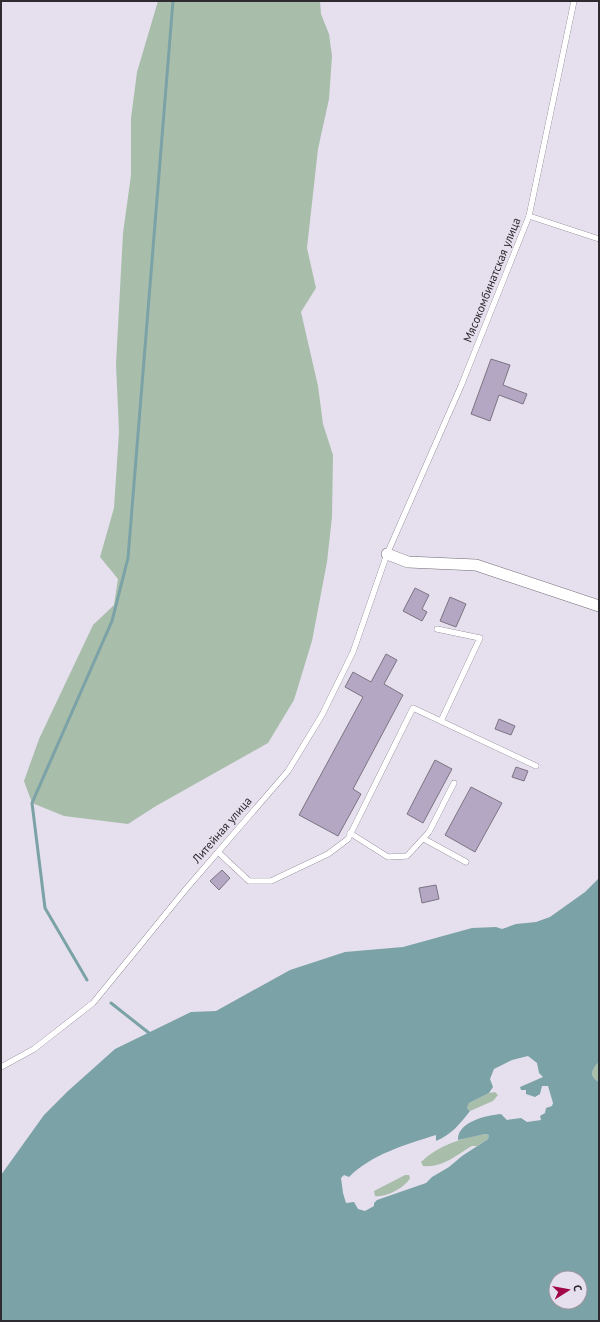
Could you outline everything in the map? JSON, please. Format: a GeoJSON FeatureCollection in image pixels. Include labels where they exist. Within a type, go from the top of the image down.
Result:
{"type":"FeatureCollection","features":[{"type":"Feature","properties":{"kind":"street"},"geometry":{"type":"LineString","coordinates":[[386,554],[408,562],[476,565],[599,606]]}},
{"type":"Feature","properties":{"kind":"lane","name":"Мясокомбинатская улица"},"geometry":{"type":"LineString","coordinates":[[386,554],[462,386],[529,216],[574,1]]}},
{"type":"Feature","properties":{"kind":"lane"},"geometry":{"type":"LineString","coordinates":[[529,216],[599,239]]}},
{"type":"Feature","properties":{"kind":"lane","name":"Литейная улица"},"geometry":{"type":"LineString","coordinates":[[1,1067],[34,1049],[93,1003],[218,852],[288,771],[322,715],[353,652],[386,554]]}},
{"type":"Feature","properties":{"kind":"lane"},"geometry":{"type":"LineString","coordinates":[[437,628],[480,638],[441,721]]}},
{"type":"Feature","properties":{"kind":"lane"},"geometry":{"type":"LineString","coordinates":[[218,852],[249,881],[271,881],[328,854],[348,839],[413,708],[536,766]]}},
{"type":"Feature","properties":{"kind":"lane"},"geometry":{"type":"LineString","coordinates":[[350,833],[388,857],[407,856],[424,839],[454,783]]}},
{"type":"Feature","properties":{"kind":"lane"},"geometry":{"type":"LineString","coordinates":[[424,839],[466,862]]}},
{"type":"Feature","properties":{"kind":"shaded area"},"geometry":{"type":"Polygon","coordinates":[[[158,1],[320,1],[321,14],[329,34],[332,56],[329,99],[318,149],[307,248],[316,288],[301,312],[318,386],[323,424],[333,455],[332,517],[327,562],[312,641],[294,700],[268,743],[156,806],[128,824],[64,816],[32,803],[24,781],[39,739],[93,625],[114,605],[118,579],[100,557],[114,508],[119,432],[116,364],[123,233],[131,175],[131,118],[137,72],[158,1]]]}},
{"type":"Feature","properties":{"kind":"shaded area"},"geometry":{"type":"Polygon","coordinates":[[[599,878],[599,1062],[594,1067],[592,1075],[599,1082],[599,1321],[1,1321],[1,1175],[44,1115],[68,1091],[115,1049],[191,1012],[216,1011],[290,970],[345,952],[403,947],[472,928],[496,927],[502,929],[516,924],[536,922],[550,917],[585,892],[599,878]],[[528,1056],[512,1060],[494,1069],[490,1079],[493,1087],[489,1093],[469,1103],[467,1108],[470,1111],[459,1125],[441,1139],[436,1141],[436,1135],[390,1151],[368,1162],[349,1177],[344,1175],[341,1178],[346,1203],[354,1202],[358,1209],[365,1211],[374,1206],[374,1203],[377,1200],[426,1183],[432,1177],[449,1167],[462,1156],[488,1139],[489,1135],[485,1134],[458,1140],[462,1128],[467,1124],[481,1118],[501,1114],[507,1120],[521,1118],[527,1122],[541,1120],[540,1116],[545,1113],[546,1108],[552,1106],[553,1103],[548,1086],[542,1086],[540,1094],[535,1097],[526,1094],[526,1090],[521,1090],[520,1087],[543,1077],[539,1073],[537,1063],[528,1056]]]}},
{"type":"Feature","properties":{"kind":"shaded area"},"geometry":{"type":"Polygon","coordinates":[[[599,1062],[599,1082],[594,1078],[592,1073],[594,1067],[599,1062]]]}},
{"type":"Feature","properties":{"kind":"shaded area"},"geometry":{"type":"Polygon","coordinates":[[[495,1092],[498,1095],[493,1101],[470,1111],[467,1108],[469,1103],[489,1093],[495,1092]]]}},
{"type":"Feature","properties":{"kind":"shaded area"},"geometry":{"type":"Polygon","coordinates":[[[485,1134],[489,1135],[488,1139],[477,1146],[472,1146],[443,1163],[423,1166],[421,1162],[435,1151],[451,1143],[485,1134]]]}},
{"type":"Feature","properties":{"kind":"shaded area"},"geometry":{"type":"Polygon","coordinates":[[[405,1175],[409,1175],[410,1178],[400,1188],[389,1194],[375,1196],[374,1191],[405,1175]]]}},
{"type":"Feature","properties":{"kind":"building"},"geometry":{"type":"Polygon","coordinates":[[[491,359],[510,365],[503,385],[527,394],[523,404],[499,395],[490,421],[471,414],[491,359]]]}},
{"type":"Feature","properties":{"kind":"building"},"geometry":{"type":"Polygon","coordinates":[[[415,588],[429,595],[422,609],[427,612],[422,621],[403,611],[415,588]]]}},
{"type":"Feature","properties":{"kind":"building"},"geometry":{"type":"Polygon","coordinates":[[[450,597],[466,604],[456,627],[440,621],[450,597]]]}},
{"type":"Feature","properties":{"kind":"building"},"geometry":{"type":"Polygon","coordinates":[[[386,654],[397,660],[384,684],[403,695],[353,789],[361,794],[338,836],[299,815],[363,697],[345,687],[353,672],[371,682],[386,654]]]}},
{"type":"Feature","properties":{"kind":"building"},"geometry":{"type":"Polygon","coordinates":[[[499,719],[515,726],[511,735],[495,729],[499,719]]]}},
{"type":"Feature","properties":{"kind":"building"},"geometry":{"type":"Polygon","coordinates":[[[435,760],[452,769],[423,823],[407,814],[435,760]]]}},
{"type":"Feature","properties":{"kind":"building"},"geometry":{"type":"Polygon","coordinates":[[[516,767],[528,771],[524,781],[512,777],[516,767]]]}},
{"type":"Feature","properties":{"kind":"building"},"geometry":{"type":"Polygon","coordinates":[[[471,787],[502,803],[475,852],[445,835],[471,787]]]}},
{"type":"Feature","properties":{"kind":"building"},"geometry":{"type":"Polygon","coordinates":[[[222,870],[230,878],[219,890],[210,881],[222,870]]]}},
{"type":"Feature","properties":{"kind":"building"},"geometry":{"type":"Polygon","coordinates":[[[436,885],[439,899],[422,903],[419,888],[436,885]]]}},
{"type":"Feature","properties":{"kind":"waterway"},"geometry":{"type":"LineString","coordinates":[[87,980],[45,908],[32,803],[112,621],[128,558],[173,1]]}},
{"type":"Feature","properties":{"kind":"waterway"},"geometry":{"type":"LineString","coordinates":[[111,1003],[149,1033]]}}]}
